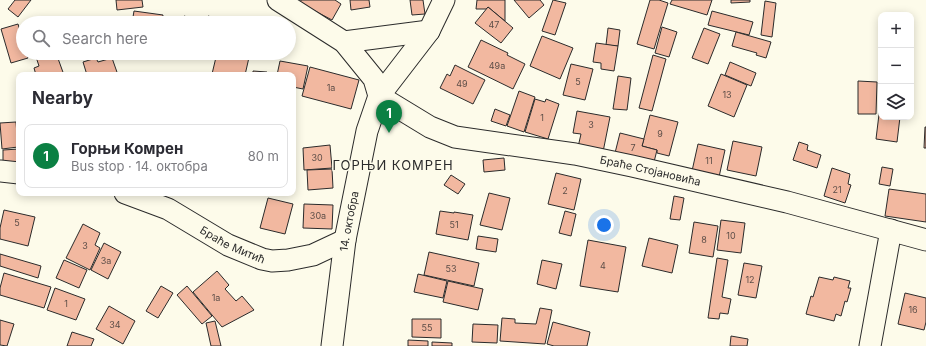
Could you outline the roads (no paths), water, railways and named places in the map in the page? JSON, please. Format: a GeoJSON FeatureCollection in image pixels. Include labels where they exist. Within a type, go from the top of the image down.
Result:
{"type":"FeatureCollection","features":[{"type":"Feature","properties":{"kind":"street"},"geometry":{"type":"LineString","coordinates":[[278,0],[344,42],[374,79],[379,96]]}},
{"type":"Feature","properties":{"kind":"street","name":"14. октобра"},"geometry":{"type":"LineString","coordinates":[[332,346],[345,240],[367,131],[379,96],[429,30],[444,0]]}},
{"type":"Feature","properties":{"kind":"street"},"geometry":{"type":"LineString","coordinates":[[344,42],[429,30]]}},
{"type":"Feature","properties":{"kind":"street","name":"Браће Стојановића"},"geometry":{"type":"LineString","coordinates":[[379,96],[430,127],[455,137],[575,154],[632,166],[787,202],[926,240]]}},
{"type":"Feature","properties":{"kind":"street"},"geometry":{"type":"LineString","coordinates":[[0,171],[16,173]]}},
{"type":"Feature","properties":{"kind":"street","name":"Браће Митић"},"geometry":{"type":"LineString","coordinates":[[133,196],[168,209],[228,245],[262,259],[272,261],[288,260],[313,255],[345,240]]}},
{"type":"Feature","properties":{"kind":"street"},"geometry":{"type":"LineString","coordinates":[[870,346],[892,230]]}},
{"type":"Feature","properties":{"kind":"place","name":"Горњи Комрен"},"geometry":{"type":"Point","coordinates":[389,133]}},
{"type":"Feature","properties":{"kind":"district","name":"ГОРЊИ КОМРЕН"},"geometry":{"type":"Point","coordinates":[393,165]}}]}
